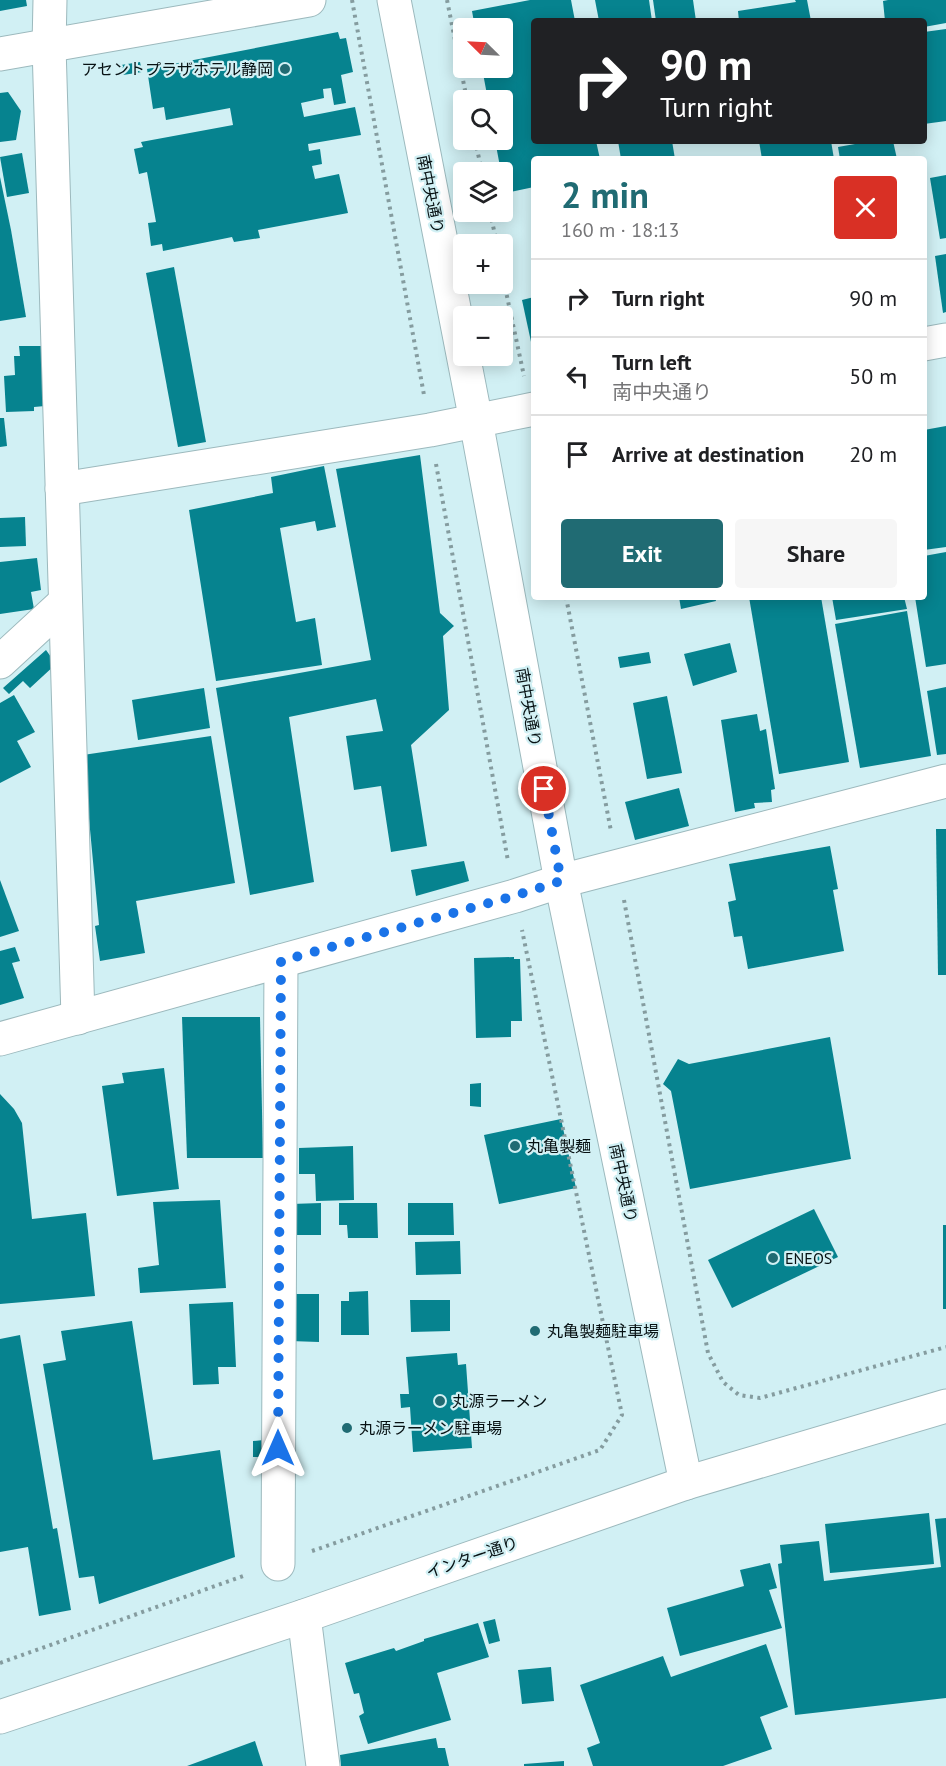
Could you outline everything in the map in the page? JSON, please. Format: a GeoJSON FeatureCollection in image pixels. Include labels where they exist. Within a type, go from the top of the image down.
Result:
{"type":"FeatureCollection","features":[{"type":"Feature","properties":{"kind":"street"},"geometry":{"type":"LineString","coordinates":[[50,0],[49,46],[78,1018]]}},
{"type":"Feature","properties":{"kind":"street"},"geometry":{"type":"LineString","coordinates":[[0,54],[309,0]]}},
{"type":"Feature","properties":{"kind":"street","name":"南中央通り"},"geometry":{"type":"LineString","coordinates":[[394,0],[476,421],[561,881],[686,1483]]}},
{"type":"Feature","properties":{"kind":"street"},"geometry":{"type":"LineString","coordinates":[[927,343],[946,340]]}},
{"type":"Feature","properties":{"kind":"street"},"geometry":{"type":"LineString","coordinates":[[62,489],[430,430],[531,409]]}},
{"type":"Feature","properties":{"kind":"street"},"geometry":{"type":"LineString","coordinates":[[0,662],[65,602]]}},
{"type":"Feature","properties":{"kind":"street"},"geometry":{"type":"LineString","coordinates":[[0,1039],[561,881],[946,781]]}},
{"type":"Feature","properties":{"kind":"street"},"geometry":{"type":"LineString","coordinates":[[278,1563],[281,961]]}},
{"type":"Feature","properties":{"kind":"street","name":"インター通り"},"geometry":{"type":"LineString","coordinates":[[0,1717],[304,1616],[686,1483],[946,1406]]}},
{"type":"Feature","properties":{"kind":"street"},"geometry":{"type":"LineString","coordinates":[[304,1616],[322,1766]]}},
{"type":"Feature","properties":{"kind":"path"},"geometry":{"type":"LineString","coordinates":[[0,1663],[600,1450],[622,1415],[514,896],[352,0]]}},
{"type":"Feature","properties":{"kind":"path"},"geometry":{"type":"LineString","coordinates":[[447,0],[465,90]]}},
{"type":"Feature","properties":{"kind":"path"},"geometry":{"type":"LineString","coordinates":[[507,294],[531,404]]}},
{"type":"Feature","properties":{"kind":"path"},"geometry":{"type":"LineString","coordinates":[[568,600],[708,1353],[723,1382],[739,1395],[760,1398],[946,1347]]}},
{"type":"Feature","properties":{"kind":"building"},"geometry":{"type":"Polygon","coordinates":[[[0,0],[26,0],[27,6],[0,11],[0,0]]]}},
{"type":"Feature","properties":{"kind":"building"},"geometry":{"type":"Polygon","coordinates":[[[530,0],[571,0],[574,18],[531,18],[531,144],[597,144],[599,156],[531,156],[531,188],[513,191],[513,162],[499,162],[497,150],[513,150],[513,90],[486,90],[484,78],[513,78],[513,18],[473,18],[472,11],[530,0]]]}},
{"type":"Feature","properties":{"kind":"building"},"geometry":{"type":"Polygon","coordinates":[[[595,0],[649,0],[652,18],[598,18],[595,0]]]}},
{"type":"Feature","properties":{"kind":"building"},"geometry":{"type":"Polygon","coordinates":[[[653,0],[693,0],[696,18],[656,18],[653,0]]]}},
{"type":"Feature","properties":{"kind":"building"},"geometry":{"type":"Polygon","coordinates":[[[795,0],[807,0],[810,18],[739,18],[738,11],[796,2],[795,0]]]}},
{"type":"Feature","properties":{"kind":"building"},"geometry":{"type":"Polygon","coordinates":[[[946,0],[946,23],[927,26],[927,18],[885,18],[883,1],[946,0]]]}},
{"type":"Feature","properties":{"kind":"building"},"geometry":{"type":"Polygon","coordinates":[[[946,29],[946,121],[927,124],[927,32],[946,29]]]}},
{"type":"Feature","properties":{"kind":"building"},"geometry":{"type":"Polygon","coordinates":[[[338,32],[340,39],[346,38],[353,72],[341,75],[346,103],[334,105],[331,88],[323,89],[324,98],[301,103],[304,117],[355,107],[361,135],[308,144],[309,151],[320,149],[322,164],[312,166],[315,179],[339,174],[348,213],[258,230],[260,238],[234,242],[232,237],[163,251],[162,244],[151,246],[148,223],[156,222],[147,172],[139,174],[134,149],[143,147],[141,142],[233,125],[230,108],[166,120],[164,107],[153,109],[147,69],[338,32]]]}},
{"type":"Feature","properties":{"kind":"building"},"geometry":{"type":"Polygon","coordinates":[[[140,62],[142,72],[123,75],[121,65],[140,62]]]}},
{"type":"Feature","properties":{"kind":"building"},"geometry":{"type":"Polygon","coordinates":[[[8,92],[21,111],[16,140],[0,142],[0,93],[8,92]]]}},
{"type":"Feature","properties":{"kind":"building"},"geometry":{"type":"Polygon","coordinates":[[[618,144],[672,144],[674,156],[620,156],[618,144]]]}},
{"type":"Feature","properties":{"kind":"building"},"geometry":{"type":"Polygon","coordinates":[[[760,144],[832,144],[834,156],[762,156],[760,144]]]}},
{"type":"Feature","properties":{"kind":"building"},"geometry":{"type":"Polygon","coordinates":[[[855,144],[894,144],[896,156],[840,156],[838,147],[855,144]]]}},
{"type":"Feature","properties":{"kind":"building"},"geometry":{"type":"Polygon","coordinates":[[[22,153],[29,193],[7,197],[0,157],[22,153]]]}},
{"type":"Feature","properties":{"kind":"building"},"geometry":{"type":"Polygon","coordinates":[[[946,175],[946,238],[940,239],[930,178],[946,175]]]}},
{"type":"Feature","properties":{"kind":"building"},"geometry":{"type":"Polygon","coordinates":[[[0,177],[26,317],[0,321],[0,177]]]}},
{"type":"Feature","properties":{"kind":"building"},"geometry":{"type":"Polygon","coordinates":[[[946,254],[946,312],[943,313],[935,256],[946,254]]]}},
{"type":"Feature","properties":{"kind":"building"},"geometry":{"type":"Polygon","coordinates":[[[174,267],[206,442],[178,447],[146,273],[174,267]]]}},
{"type":"Feature","properties":{"kind":"building"},"geometry":{"type":"Polygon","coordinates":[[[531,298],[531,342],[522,300],[531,298]]]}},
{"type":"Feature","properties":{"kind":"building"},"geometry":{"type":"Polygon","coordinates":[[[19,346],[42,346],[45,406],[34,407],[34,411],[6,412],[4,376],[15,375],[14,356],[20,356],[19,346]]]}},
{"type":"Feature","properties":{"kind":"building"},"geometry":{"type":"Polygon","coordinates":[[[0,418],[4,418],[7,446],[0,447],[0,418]]]}},
{"type":"Feature","properties":{"kind":"building"},"geometry":{"type":"Polygon","coordinates":[[[946,426],[946,547],[927,550],[927,429],[946,426]]]}},
{"type":"Feature","properties":{"kind":"building"},"geometry":{"type":"Polygon","coordinates":[[[420,455],[440,613],[454,626],[443,636],[449,710],[411,745],[427,846],[391,852],[381,786],[354,790],[346,736],[383,731],[376,699],[289,717],[314,882],[250,895],[216,688],[371,660],[336,469],[420,455]]]}},
{"type":"Feature","properties":{"kind":"building"},"geometry":{"type":"Polygon","coordinates":[[[324,466],[336,527],[317,531],[315,521],[280,528],[296,622],[315,618],[322,665],[216,681],[189,510],[273,493],[271,477],[324,466]]]}},
{"type":"Feature","properties":{"kind":"building"},"geometry":{"type":"Polygon","coordinates":[[[25,517],[26,546],[0,547],[0,518],[25,517]]]}},
{"type":"Feature","properties":{"kind":"building"},"geometry":{"type":"Polygon","coordinates":[[[946,552],[946,664],[926,667],[915,600],[927,600],[927,555],[946,552]]]}},
{"type":"Feature","properties":{"kind":"building"},"geometry":{"type":"Polygon","coordinates":[[[37,558],[41,590],[31,592],[34,609],[0,614],[0,562],[37,558]]]}},
{"type":"Feature","properties":{"kind":"building"},"geometry":{"type":"Polygon","coordinates":[[[680,600],[716,601],[681,609],[680,600]]]}},
{"type":"Feature","properties":{"kind":"building"},"geometry":{"type":"Polygon","coordinates":[[[750,600],[822,600],[849,762],[779,774],[750,600]]]}},
{"type":"Feature","properties":{"kind":"building"},"geometry":{"type":"Polygon","coordinates":[[[833,600],[905,600],[907,609],[836,620],[833,600]]]}},
{"type":"Feature","properties":{"kind":"building"},"geometry":{"type":"Polygon","coordinates":[[[907,611],[931,756],[860,768],[835,624],[907,611]]]}},
{"type":"Feature","properties":{"kind":"building"},"geometry":{"type":"Polygon","coordinates":[[[730,643],[737,672],[693,686],[684,654],[730,643]]]}},
{"type":"Feature","properties":{"kind":"building"},"geometry":{"type":"Polygon","coordinates":[[[46,650],[56,664],[30,688],[23,681],[9,694],[3,688],[46,650]]]}},
{"type":"Feature","properties":{"kind":"building"},"geometry":{"type":"Polygon","coordinates":[[[649,652],[651,663],[620,668],[618,657],[649,652]]]}},
{"type":"Feature","properties":{"kind":"building"},"geometry":{"type":"Polygon","coordinates":[[[946,687],[946,754],[937,755],[927,691],[946,687]]]}},
{"type":"Feature","properties":{"kind":"building"},"geometry":{"type":"Polygon","coordinates":[[[204,688],[210,728],[138,740],[132,700],[204,688]]]}},
{"type":"Feature","properties":{"kind":"building"},"geometry":{"type":"Polygon","coordinates":[[[14,695],[35,732],[17,741],[31,767],[0,783],[0,703],[14,695]]]}},
{"type":"Feature","properties":{"kind":"building"},"geometry":{"type":"Polygon","coordinates":[[[667,696],[682,773],[647,779],[633,703],[667,696]]]}},
{"type":"Feature","properties":{"kind":"building"},"geometry":{"type":"Polygon","coordinates":[[[757,714],[760,731],[766,729],[775,789],[771,790],[772,802],[754,803],[755,808],[735,812],[721,720],[757,714]]]}},
{"type":"Feature","properties":{"kind":"building"},"geometry":{"type":"Polygon","coordinates":[[[211,736],[235,883],[136,901],[145,953],[100,961],[95,926],[99,925],[83,755],[211,736]]]}},
{"type":"Feature","properties":{"kind":"building"},"geometry":{"type":"Polygon","coordinates":[[[679,788],[689,826],[635,840],[625,802],[679,788]]]}},
{"type":"Feature","properties":{"kind":"building"},"geometry":{"type":"Polygon","coordinates":[[[936,829],[946,829],[946,975],[938,975],[936,829]]]}},
{"type":"Feature","properties":{"kind":"building"},"geometry":{"type":"Polygon","coordinates":[[[830,846],[838,889],[833,890],[844,951],[748,969],[742,936],[734,937],[728,902],[736,900],[729,864],[830,846]]]}},
{"type":"Feature","properties":{"kind":"building"},"geometry":{"type":"Polygon","coordinates":[[[464,861],[469,881],[416,896],[411,870],[464,861]]]}},
{"type":"Feature","properties":{"kind":"building"},"geometry":{"type":"Polygon","coordinates":[[[0,880],[19,931],[0,937],[0,880]]]}},
{"type":"Feature","properties":{"kind":"building"},"geometry":{"type":"Polygon","coordinates":[[[15,947],[20,961],[12,963],[24,998],[0,1005],[0,951],[15,947]]]}},
{"type":"Feature","properties":{"kind":"building"},"geometry":{"type":"Polygon","coordinates":[[[514,957],[514,959],[520,959],[522,1021],[511,1021],[511,1037],[476,1038],[474,958],[514,957]]]}},
{"type":"Feature","properties":{"kind":"building"},"geometry":{"type":"Polygon","coordinates":[[[182,1017],[260,1017],[263,1158],[187,1158],[182,1017]]]}},
{"type":"Feature","properties":{"kind":"building"},"geometry":{"type":"Polygon","coordinates":[[[830,1037],[851,1159],[690,1189],[671,1091],[663,1084],[678,1059],[689,1064],[830,1037]]]}},
{"type":"Feature","properties":{"kind":"building"},"geometry":{"type":"Polygon","coordinates":[[[164,1068],[179,1189],[117,1196],[102,1086],[124,1083],[122,1073],[164,1068]]]}},
{"type":"Feature","properties":{"kind":"building"},"geometry":{"type":"Polygon","coordinates":[[[481,1083],[481,1107],[470,1106],[470,1084],[481,1083]]]}},
{"type":"Feature","properties":{"kind":"building"},"geometry":{"type":"Polygon","coordinates":[[[0,1094],[14,1109],[22,1123],[32,1219],[86,1213],[95,1296],[0,1304],[0,1094]]]}},
{"type":"Feature","properties":{"kind":"building"},"geometry":{"type":"Polygon","coordinates":[[[561,1119],[576,1188],[499,1204],[484,1135],[561,1119]]]}},
{"type":"Feature","properties":{"kind":"building"},"geometry":{"type":"Polygon","coordinates":[[[353,1146],[354,1200],[316,1201],[315,1174],[299,1174],[299,1148],[353,1146]]]}},
{"type":"Feature","properties":{"kind":"building"},"geometry":{"type":"Polygon","coordinates":[[[220,1200],[226,1288],[140,1293],[138,1268],[159,1265],[153,1202],[220,1200]]]}},
{"type":"Feature","properties":{"kind":"building"},"geometry":{"type":"Polygon","coordinates":[[[321,1203],[321,1235],[292,1235],[291,1204],[321,1203]]]}},
{"type":"Feature","properties":{"kind":"building"},"geometry":{"type":"Polygon","coordinates":[[[339,1203],[377,1203],[378,1238],[348,1238],[347,1225],[339,1225],[339,1203]]]}},
{"type":"Feature","properties":{"kind":"building"},"geometry":{"type":"Polygon","coordinates":[[[408,1203],[453,1203],[454,1235],[408,1235],[408,1203]]]}},
{"type":"Feature","properties":{"kind":"building"},"geometry":{"type":"Polygon","coordinates":[[[814,1209],[838,1257],[732,1308],[708,1260],[814,1209]]]}},
{"type":"Feature","properties":{"kind":"building"},"geometry":{"type":"Polygon","coordinates":[[[943,1225],[946,1225],[946,1309],[943,1309],[943,1225]]]}},
{"type":"Feature","properties":{"kind":"building"},"geometry":{"type":"Polygon","coordinates":[[[460,1241],[461,1274],[416,1275],[415,1242],[460,1241]]]}},
{"type":"Feature","properties":{"kind":"building"},"geometry":{"type":"Polygon","coordinates":[[[368,1291],[369,1335],[341,1335],[341,1301],[349,1301],[349,1292],[368,1291]]]}},
{"type":"Feature","properties":{"kind":"building"},"geometry":{"type":"Polygon","coordinates":[[[290,1294],[319,1294],[319,1342],[290,1341],[290,1294]]]}},
{"type":"Feature","properties":{"kind":"building"},"geometry":{"type":"Polygon","coordinates":[[[410,1300],[450,1300],[450,1331],[411,1332],[410,1300]]]}},
{"type":"Feature","properties":{"kind":"building"},"geometry":{"type":"Polygon","coordinates":[[[233,1302],[236,1367],[218,1367],[219,1384],[193,1385],[189,1304],[233,1302]]]}},
{"type":"Feature","properties":{"kind":"building"},"geometry":{"type":"Polygon","coordinates":[[[132,1321],[153,1460],[220,1450],[235,1557],[99,1604],[94,1576],[79,1578],[43,1364],[66,1360],[61,1331],[132,1321]]]}},
{"type":"Feature","properties":{"kind":"building"},"geometry":{"type":"Polygon","coordinates":[[[20,1335],[53,1529],[57,1528],[71,1610],[39,1616],[28,1547],[0,1552],[0,1339],[20,1335]]]}},
{"type":"Feature","properties":{"kind":"building"},"geometry":{"type":"Polygon","coordinates":[[[457,1353],[458,1365],[466,1364],[472,1448],[413,1452],[410,1407],[401,1408],[400,1394],[409,1394],[406,1357],[457,1353]]]}},
{"type":"Feature","properties":{"kind":"building"},"geometry":{"type":"Polygon","coordinates":[[[264,1440],[265,1457],[253,1457],[253,1441],[264,1440]]]}},
{"type":"Feature","properties":{"kind":"building"},"geometry":{"type":"Polygon","coordinates":[[[929,1513],[934,1564],[830,1573],[825,1524],[929,1513]]]}},
{"type":"Feature","properties":{"kind":"building"},"geometry":{"type":"Polygon","coordinates":[[[946,1518],[946,1698],[795,1715],[778,1564],[782,1563],[780,1545],[819,1541],[824,1581],[941,1567],[935,1519],[946,1518]]]}},
{"type":"Feature","properties":{"kind":"building"},"geometry":{"type":"Polygon","coordinates":[[[770,1563],[777,1588],[769,1590],[782,1628],[680,1656],[667,1608],[744,1586],[740,1570],[770,1563]]]}},
{"type":"Feature","properties":{"kind":"building"},"geometry":{"type":"Polygon","coordinates":[[[495,1619],[500,1641],[489,1644],[483,1622],[495,1619]]]}},
{"type":"Feature","properties":{"kind":"building"},"geometry":{"type":"Polygon","coordinates":[[[478,1623],[489,1657],[437,1673],[451,1720],[368,1744],[359,1716],[364,1713],[359,1693],[354,1694],[345,1663],[394,1648],[396,1651],[424,1641],[424,1639],[478,1623]]]}},
{"type":"Feature","properties":{"kind":"building"},"geometry":{"type":"Polygon","coordinates":[[[766,1644],[788,1707],[760,1717],[772,1749],[723,1766],[593,1766],[587,1748],[600,1743],[580,1685],[663,1656],[671,1677],[766,1644]]]}},
{"type":"Feature","properties":{"kind":"building"},"geometry":{"type":"Polygon","coordinates":[[[551,1667],[554,1701],[522,1704],[518,1670],[551,1667]]]}},
{"type":"Feature","properties":{"kind":"building"},"geometry":{"type":"Polygon","coordinates":[[[436,1738],[438,1748],[445,1748],[449,1766],[341,1766],[340,1755],[436,1738]]]}},
{"type":"Feature","properties":{"kind":"building"},"geometry":{"type":"Polygon","coordinates":[[[255,1741],[263,1766],[187,1766],[255,1741]]]}},
{"type":"Feature","properties":{"kind":"building"},"geometry":{"type":"Polygon","coordinates":[[[564,1761],[564,1766],[524,1766],[524,1764],[564,1761]]]}},
{"type":"Feature","properties":{"kind":"place","name":"アセントプラザホテル静岡"},"geometry":{"type":"Point","coordinates":[285,69]}},
{"type":"Feature","properties":{"kind":"place","name":"丸亀製麺"},"geometry":{"type":"Point","coordinates":[515,1146]}},
{"type":"Feature","properties":{"kind":"place","name":"ENEOS"},"geometry":{"type":"Point","coordinates":[773,1258]}},
{"type":"Feature","properties":{"kind":"place","name":"丸亀製麺駐車場"},"geometry":{"type":"Point","coordinates":[535,1331]}},
{"type":"Feature","properties":{"kind":"place","name":"丸源ラーメン"},"geometry":{"type":"Point","coordinates":[440,1401]}},
{"type":"Feature","properties":{"kind":"place","name":"丸源ラーメン駐車場"},"geometry":{"type":"Point","coordinates":[347,1428]}},
{"type":"Feature","properties":{"kind":"route"},"geometry":{"type":"LineString","coordinates":[[278,1448],[281,961],[561,881],[544,789]]}}]}
